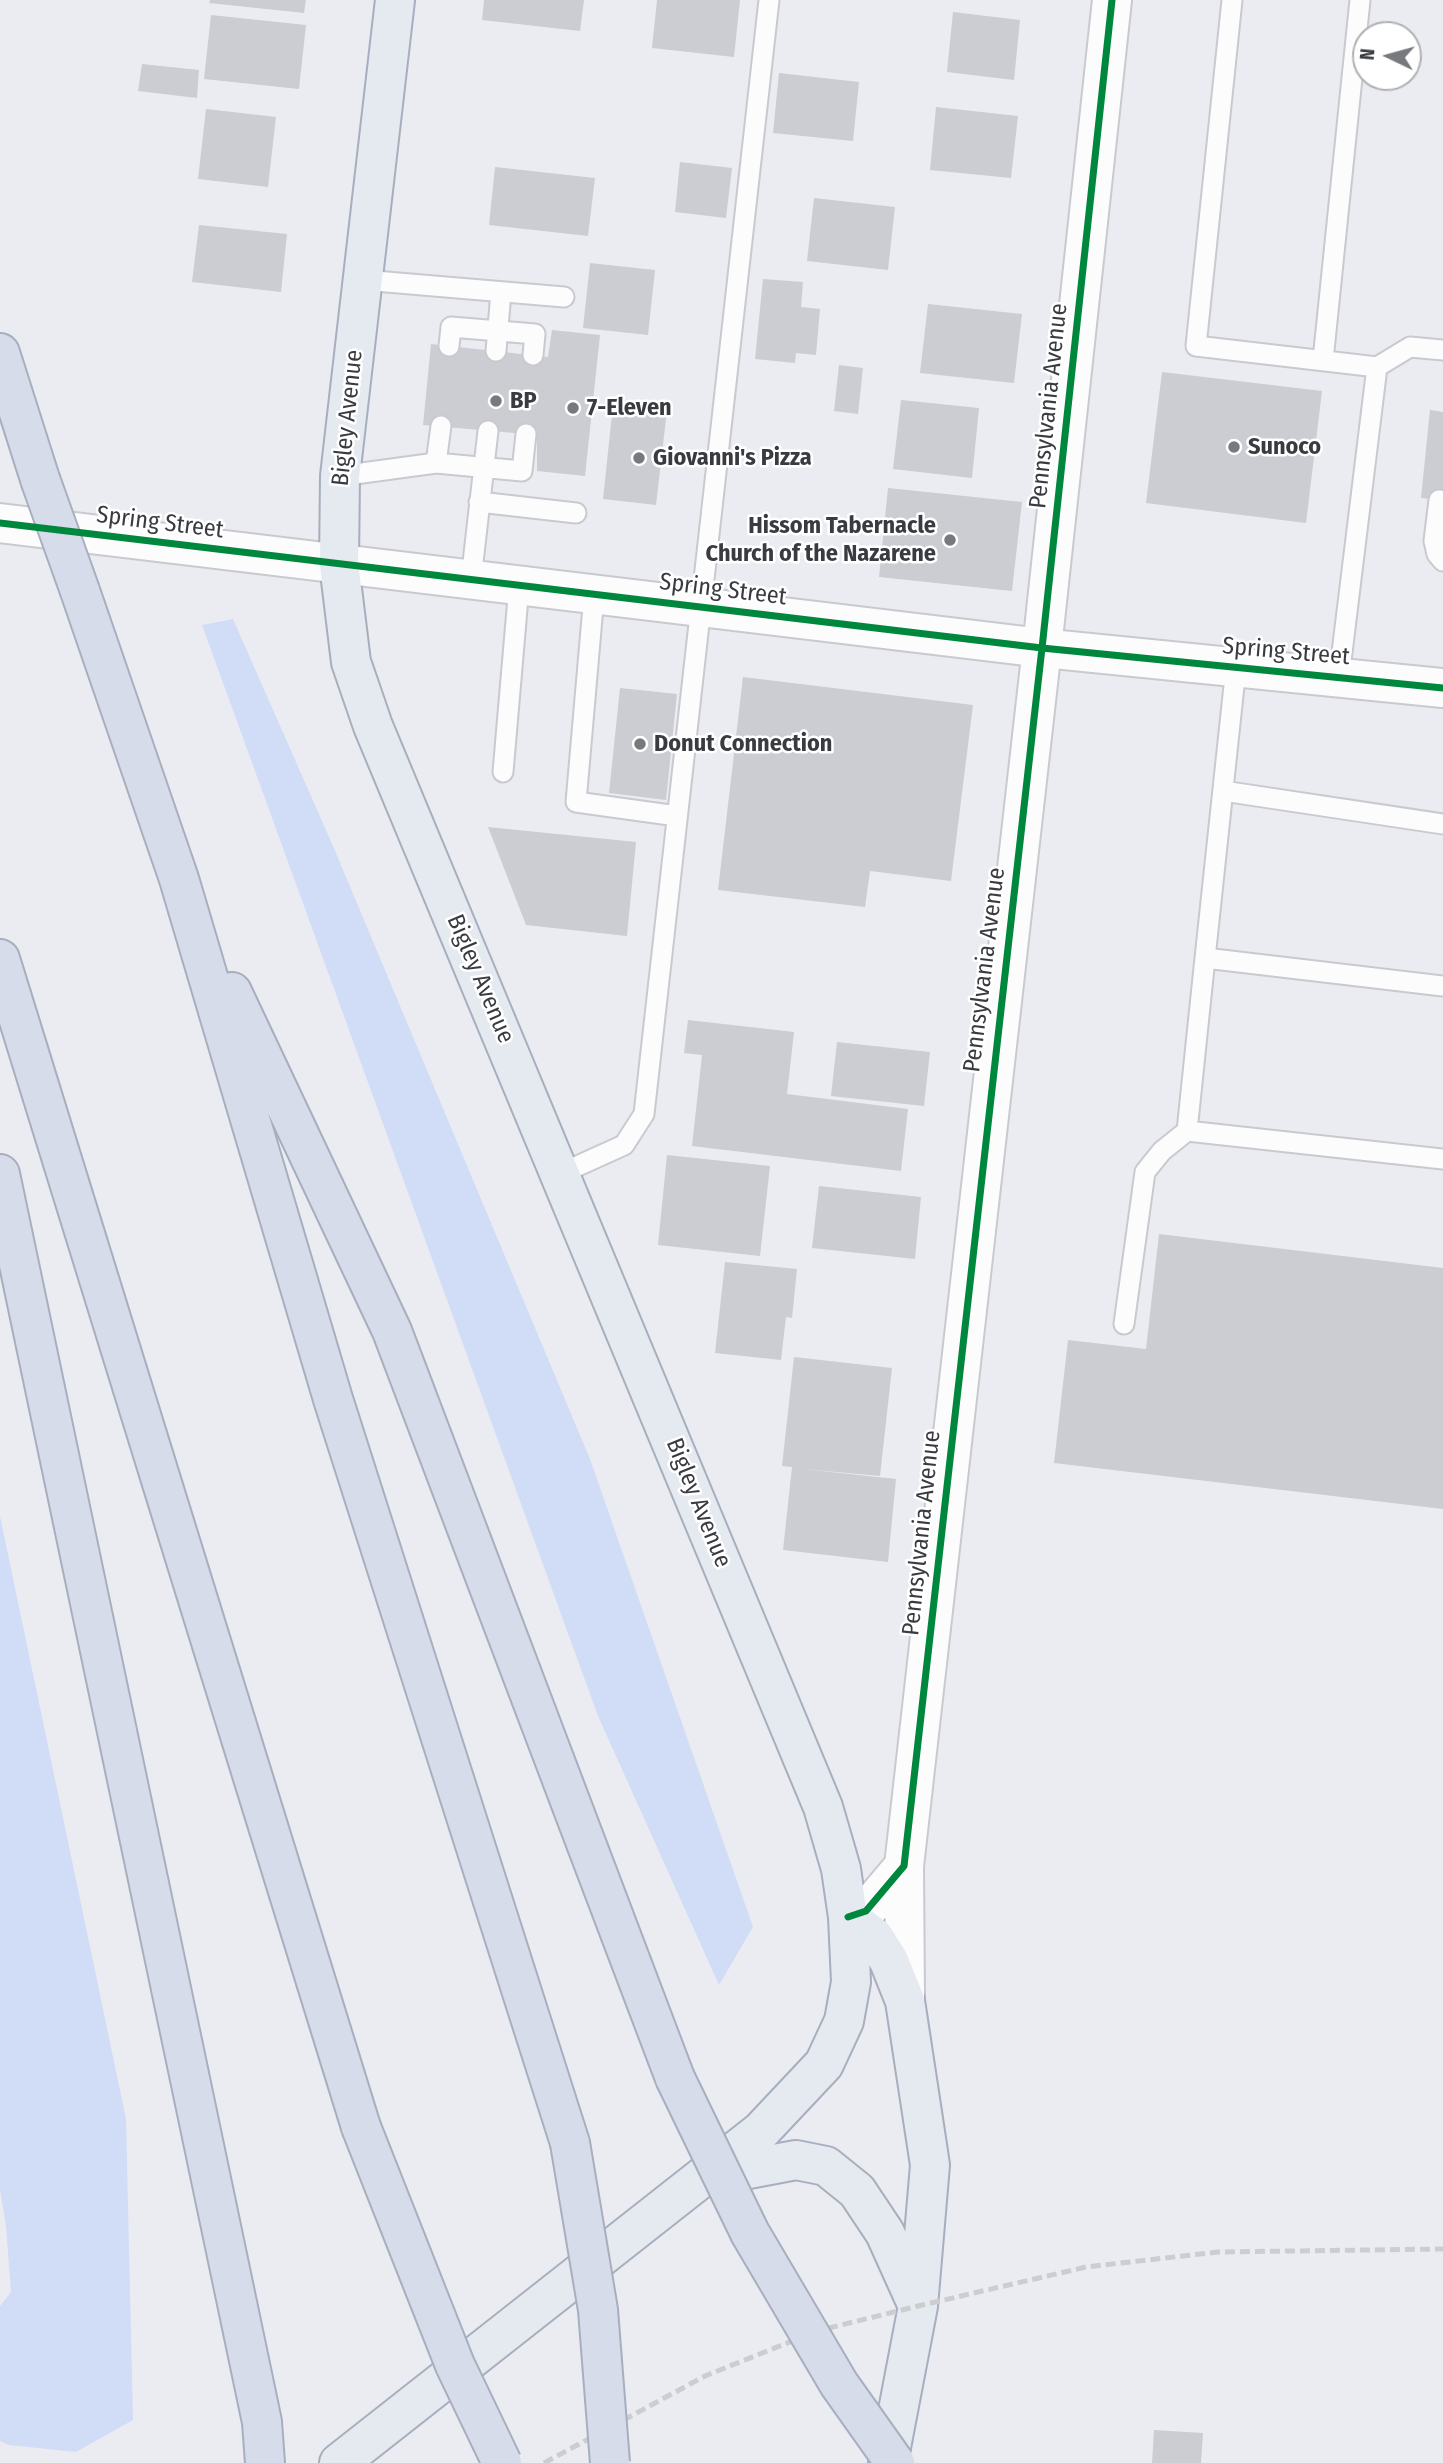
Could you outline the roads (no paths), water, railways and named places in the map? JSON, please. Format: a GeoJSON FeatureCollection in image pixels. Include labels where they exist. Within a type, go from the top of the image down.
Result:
{"type":"FeatureCollection","features":[{"type":"Feature","properties":{"kind":"highway"},"geometry":{"type":"LineString","coordinates":[[0,353],[40,479],[179,879],[333,1399],[570,2143],[598,2310],[610,2463]]}},
{"type":"Feature","properties":{"kind":"highway"},"geometry":{"type":"LineString","coordinates":[[179,879],[392,1331],[675,2078],[750,2234],[839,2384],[895,2463]]}},
{"type":"Feature","properties":{"kind":"highway"},"geometry":{"type":"LineString","coordinates":[[0,959],[361,2127],[455,2365],[502,2463]]}},
{"type":"Feature","properties":{"kind":"highway"},"geometry":{"type":"LineString","coordinates":[[0,1174],[262,2422],[265,2463]]}},
{"type":"Feature","properties":{"kind":"highway"},"geometry":{"type":"LineString","coordinates":[[262,2422],[279,2463]]}},
{"type":"Feature","properties":{"kind":"main road","name":"Bigley Avenue"},"geometry":{"type":"LineString","coordinates":[[339,2463],[761,2131],[824,2064],[845,2021],[851,1982],[848,1917],[841,1869],[823,1807],[562,1173],[373,726],[351,662],[339,564],[340,477],[395,0]]}},
{"type":"Feature","properties":{"kind":"main road"},"geometry":{"type":"LineString","coordinates":[[848,1917],[874,1937],[889,1961],[905,2001],[930,2165],[918,2306],[888,2463]]}},
{"type":"Feature","properties":{"kind":"main road"},"geometry":{"type":"LineString","coordinates":[[704,2177],[796,2160],[826,2166],[857,2191],[885,2233],[918,2306]]}},
{"type":"Feature","properties":{"kind":"street","name":"Pennsylvania Avenue"},"geometry":{"type":"LineString","coordinates":[[905,2001],[904,1866],[1042,648],[1112,0]]}},
{"type":"Feature","properties":{"kind":"street","name":"Spring Street"},"geometry":{"type":"LineString","coordinates":[[0,523],[1042,648],[1443,688]]}},
{"type":"Feature","properties":{"kind":"street"},"geometry":{"type":"LineString","coordinates":[[848,1917],[866,1910],[904,1866]]}},
{"type":"Feature","properties":{"kind":"lane"},"geometry":{"type":"LineString","coordinates":[[562,1173],[624,1146],[644,1114],[769,0]]}},
{"type":"Feature","properties":{"kind":"lane"},"geometry":{"type":"LineString","coordinates":[[1232,0],[1196,346],[1377,367],[1410,347],[1443,349]]}},
{"type":"Feature","properties":{"kind":"lane"},"geometry":{"type":"LineString","coordinates":[[1323,360],[1360,0]]}},
{"type":"Feature","properties":{"kind":"lane"},"geometry":{"type":"LineString","coordinates":[[363,280],[564,297]]}},
{"type":"Feature","properties":{"kind":"lane"},"geometry":{"type":"LineString","coordinates":[[496,342],[501,292]]}},
{"type":"Feature","properties":{"kind":"lane"},"geometry":{"type":"LineString","coordinates":[[449,346],[451,327],[496,342],[535,334],[533,355]]}},
{"type":"Feature","properties":{"kind":"lane"},"geometry":{"type":"LineString","coordinates":[[1339,677],[1377,367]]}},
{"type":"Feature","properties":{"kind":"lane"},"geometry":{"type":"LineString","coordinates":[[436,463],[441,426]]}},
{"type":"Feature","properties":{"kind":"lane"},"geometry":{"type":"LineString","coordinates":[[471,580],[488,430]]}},
{"type":"Feature","properties":{"kind":"lane"},"geometry":{"type":"LineString","coordinates":[[340,477],[436,463],[523,471],[526,434]]}},
{"type":"Feature","properties":{"kind":"lane"},"geometry":{"type":"LineString","coordinates":[[1439,500],[1434,541],[1437,554],[1443,561]]}},
{"type":"Feature","properties":{"kind":"lane"},"geometry":{"type":"LineString","coordinates":[[480,502],[576,513]]}},
{"type":"Feature","properties":{"kind":"lane"},"geometry":{"type":"LineString","coordinates":[[503,772],[519,586]]}},
{"type":"Feature","properties":{"kind":"lane"},"geometry":{"type":"LineString","coordinates":[[594,594],[576,802],[677,816]]}},
{"type":"Feature","properties":{"kind":"lane"},"geometry":{"type":"LineString","coordinates":[[1187,1131],[1236,667]]}},
{"type":"Feature","properties":{"kind":"lane"},"geometry":{"type":"LineString","coordinates":[[1223,791],[1443,824]]}},
{"type":"Feature","properties":{"kind":"lane"},"geometry":{"type":"LineString","coordinates":[[1205,958],[1443,986]]}},
{"type":"Feature","properties":{"kind":"lane"},"geometry":{"type":"LineString","coordinates":[[1124,1324],[1145,1172],[1162,1151],[1187,1131],[1443,1159]]}},
{"type":"Feature","properties":{"kind":"railway"},"geometry":{"type":"LineString","coordinates":[[544,2463],[705,2376],[817,2331],[918,2306],[1086,2267],[1218,2252],[1443,2249]]}},
{"type":"Feature","properties":{"kind":"place","name":"BP"},"geometry":{"type":"Point","coordinates":[496,401]}},
{"type":"Feature","properties":{"kind":"place","name":"7-Eleven"},"geometry":{"type":"Point","coordinates":[573,408]}},
{"type":"Feature","properties":{"kind":"place","name":"Sunoco"},"geometry":{"type":"Point","coordinates":[1234,447]}},
{"type":"Feature","properties":{"kind":"place","name":"Giovanni's Pizza"},"geometry":{"type":"Point","coordinates":[639,458]}},
{"type":"Feature","properties":{"kind":"place","name":"Hissom Tabernacle Church of the Nazarene"},"geometry":{"type":"Point","coordinates":[950,540]}},
{"type":"Feature","properties":{"kind":"place","name":"Donut Connection"},"geometry":{"type":"Point","coordinates":[640,744]}}]}
